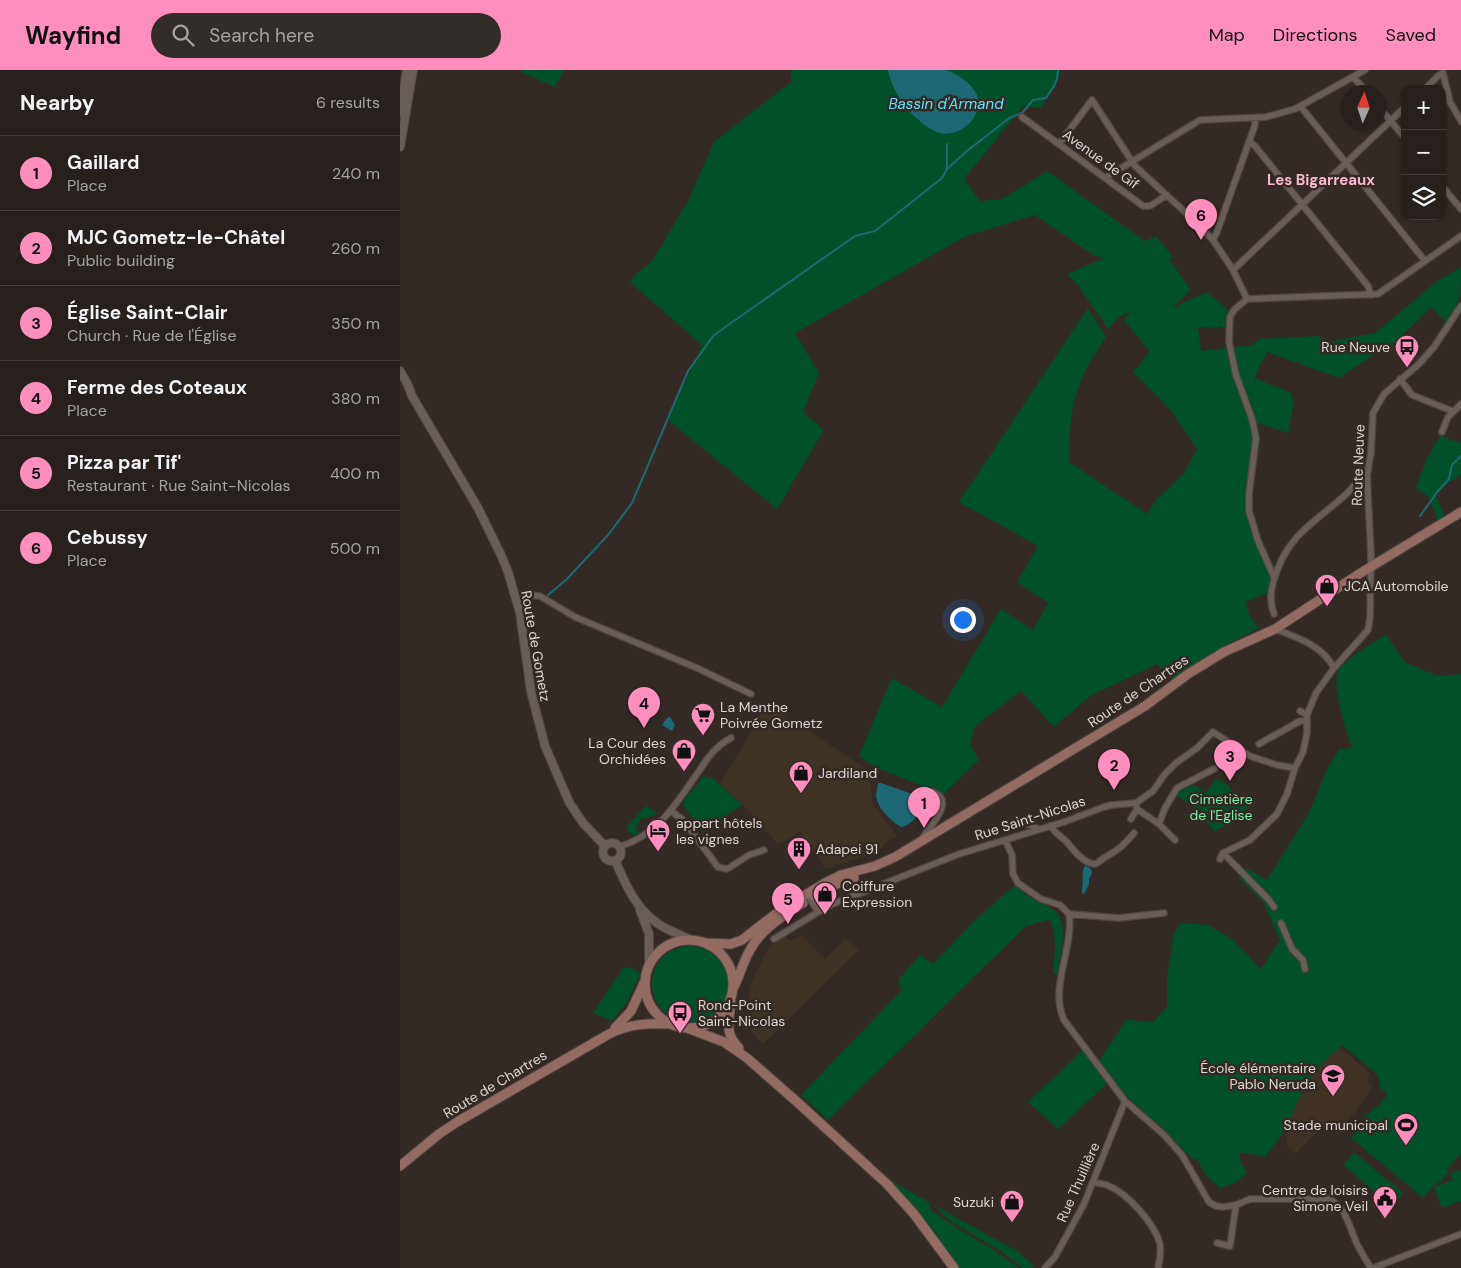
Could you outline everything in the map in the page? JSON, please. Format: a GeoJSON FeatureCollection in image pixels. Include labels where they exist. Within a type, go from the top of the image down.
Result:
{"type":"FeatureCollection","features":[{"type":"Feature","properties":{"kind":"main road","name":"Route de Chartres"},"geometry":{"type":"LineString","coordinates":[[1370,570],[1461,512]]}},
{"type":"Feature","properties":{"kind":"main road","name":"Route de Chartres"},"geometry":{"type":"LineString","coordinates":[[706,943],[731,944],[742,940],[783,908],[840,883],[886,867],[922,842],[1145,706],[1208,661],[1274,629],[1461,516]]}},
{"type":"Feature","properties":{"kind":"main road","name":"Route de Chartres"},"geometry":{"type":"LineString","coordinates":[[734,987],[748,952],[761,934],[809,896]]}},
{"type":"Feature","properties":{"kind":"main road"},"geometry":{"type":"LineString","coordinates":[[747,1058],[724,1042],[687,1028],[669,1024],[658,1016],[646,994],[644,982],[649,965],[656,954],[666,946],[677,941],[690,939],[706,943],[716,949],[728,963],[733,974],[734,987],[728,1030],[733,1042],[747,1058],[887,1184],[914,1214],[954,1268]]}},
{"type":"Feature","properties":{"kind":"main road","name":"Route de Chartres"},"geometry":{"type":"LineString","coordinates":[[609,1034],[631,1011],[644,982]]}},
{"type":"Feature","properties":{"kind":"main road"},"geometry":{"type":"LineString","coordinates":[[687,1028],[711,1023],[721,1015],[731,1000]]}},
{"type":"Feature","properties":{"kind":"main road","name":"Route de Chartres"},"geometry":{"type":"LineString","coordinates":[[400,1166],[457,1122],[622,1027],[633,1024],[669,1024]]}},
{"type":"Feature","properties":{"kind":"main road"},"geometry":{"type":"LineString","coordinates":[[944,1254],[949,1268]]}},
{"type":"Feature","properties":{"kind":"street"},"geometry":{"type":"LineString","coordinates":[[400,112],[407,70]]}},
{"type":"Feature","properties":{"kind":"street"},"geometry":{"type":"LineString","coordinates":[[400,148],[402,123],[413,70]]}},
{"type":"Feature","properties":{"kind":"street"},"geometry":{"type":"LineString","coordinates":[[1105,178],[1200,120],[1266,117],[1302,106],[1365,70]]}},
{"type":"Feature","properties":{"kind":"street"},"geometry":{"type":"LineString","coordinates":[[1429,85],[1444,72],[1450,102],[1461,121]]}},
{"type":"Feature","properties":{"kind":"street"},"geometry":{"type":"LineString","coordinates":[[1353,77],[1360,85]]}},
{"type":"Feature","properties":{"kind":"street"},"geometry":{"type":"LineString","coordinates":[[1059,144],[1092,100],[1135,166],[1213,240],[1234,270],[1246,299]]}},
{"type":"Feature","properties":{"kind":"street"},"geometry":{"type":"LineString","coordinates":[[1302,106],[1425,261]]}},
{"type":"Feature","properties":{"kind":"street"},"geometry":{"type":"LineString","coordinates":[[1234,270],[1401,112]]}},
{"type":"Feature","properties":{"kind":"street"},"geometry":{"type":"LineString","coordinates":[[1386,115],[1401,133]]}},
{"type":"Feature","properties":{"kind":"street","name":"Avenue de Gif"},"geometry":{"type":"LineString","coordinates":[[1022,117],[1143,206],[1150,206],[1167,196]]}},
{"type":"Feature","properties":{"kind":"street"},"geometry":{"type":"LineString","coordinates":[[1213,240],[1249,141],[1255,118]]}},
{"type":"Feature","properties":{"kind":"street"},"geometry":{"type":"LineString","coordinates":[[1249,141],[1303,204],[1368,286],[1371,295]]}},
{"type":"Feature","properties":{"kind":"street"},"geometry":{"type":"LineString","coordinates":[[1446,191],[1461,209]]}},
{"type":"Feature","properties":{"kind":"street"},"geometry":{"type":"LineString","coordinates":[[1274,577],[1258,541],[1249,511],[1249,494],[1256,438],[1252,420],[1236,375],[1229,342],[1230,317],[1234,310],[1246,299],[1371,295],[1382,292],[1461,236]]}},
{"type":"Feature","properties":{"kind":"street","name":"Route Neuve"},"geometry":{"type":"LineString","coordinates":[[1370,570],[1368,471],[1371,453],[1372,413],[1384,394],[1413,370],[1430,352],[1461,306]]}},
{"type":"Feature","properties":{"kind":"street","name":"Route de Gometz"},"geometry":{"type":"LineString","coordinates":[[400,371],[412,396]]}},
{"type":"Feature","properties":{"kind":"street","name":"Route de Gometz"},"geometry":{"type":"LineString","coordinates":[[400,380],[412,396],[486,523],[508,572],[523,629],[531,692],[545,746],[569,802],[583,823],[605,846]]}},
{"type":"Feature","properties":{"kind":"street"},"geometry":{"type":"LineString","coordinates":[[1400,380],[1412,395],[1452,411]]}},
{"type":"Feature","properties":{"kind":"street"},"geometry":{"type":"LineString","coordinates":[[1442,432],[1452,411],[1461,404]]}},
{"type":"Feature","properties":{"kind":"street"},"geometry":{"type":"LineString","coordinates":[[1274,614],[1271,594],[1274,577],[1284,552],[1312,523],[1350,491],[1368,471]]}},
{"type":"Feature","properties":{"kind":"street"},"geometry":{"type":"LineString","coordinates":[[1274,907],[1222,856],[1250,840],[1277,814],[1303,752],[1307,733],[1306,718],[1316,693],[1334,668],[1368,630],[1370,618],[1370,570]]}},
{"type":"Feature","properties":{"kind":"street"},"geometry":{"type":"LineString","coordinates":[[517,601],[530,595],[540,596],[575,617],[697,668],[752,694]]}},
{"type":"Feature","properties":{"kind":"street"},"geometry":{"type":"LineString","coordinates":[[1274,629],[1305,641],[1321,650],[1329,658],[1334,668]]}},
{"type":"Feature","properties":{"kind":"street"},"geometry":{"type":"LineString","coordinates":[[1300,711],[1306,718]]}},
{"type":"Feature","properties":{"kind":"street"},"geometry":{"type":"LineString","coordinates":[[1259,744],[1306,718]]}},
{"type":"Feature","properties":{"kind":"street"},"geometry":{"type":"LineString","coordinates":[[1131,819],[1137,806],[1153,791],[1165,774],[1176,763],[1197,748],[1213,732],[1250,756],[1277,766],[1296,768]]}},
{"type":"Feature","properties":{"kind":"street"},"geometry":{"type":"LineString","coordinates":[[619,847],[643,837],[671,811],[713,750],[731,738]]}},
{"type":"Feature","properties":{"kind":"street"},"geometry":{"type":"LineString","coordinates":[[1159,824],[1165,808],[1177,788],[1214,769]]}},
{"type":"Feature","properties":{"kind":"street"},"geometry":{"type":"LineString","coordinates":[[922,842],[941,813],[942,802],[940,797],[933,792]]}},
{"type":"Feature","properties":{"kind":"street","name":"Rue Saint-Nicolas"},"geometry":{"type":"LineString","coordinates":[[774,939],[818,912],[858,893],[962,853],[1112,805],[1137,806]]}},
{"type":"Feature","properties":{"kind":"street"},"geometry":{"type":"LineString","coordinates":[[1137,806],[1175,840]]}},
{"type":"Feature","properties":{"kind":"street"},"geometry":{"type":"LineString","coordinates":[[671,811],[683,820],[718,867],[727,869],[749,856],[764,850]]}},
{"type":"Feature","properties":{"kind":"street"},"geometry":{"type":"LineString","coordinates":[[1022,822],[1039,829]]}},
{"type":"Feature","properties":{"kind":"street"},"geometry":{"type":"LineString","coordinates":[[1050,826],[1054,832],[1091,864],[1099,863],[1117,851],[1134,834]]}},
{"type":"Feature","properties":{"kind":"street"},"geometry":{"type":"LineString","coordinates":[[1005,840],[1012,855],[1013,874],[1018,883],[1041,899],[1060,905],[1069,914],[1119,918],[1164,913]]}},
{"type":"Feature","properties":{"kind":"street"},"geometry":{"type":"LineString","coordinates":[[615,860],[609,860],[604,857],[603,851],[605,846],[612,843],[619,847]]}},
{"type":"Feature","properties":{"kind":"street"},"geometry":{"type":"LineString","coordinates":[[615,860],[620,852],[619,847]]}},
{"type":"Feature","properties":{"kind":"street"},"geometry":{"type":"LineString","coordinates":[[615,860],[629,892],[639,906],[664,928],[690,939]]}},
{"type":"Feature","properties":{"kind":"street"},"geometry":{"type":"LineString","coordinates":[[809,896],[818,912]]}},
{"type":"Feature","properties":{"kind":"street"},"geometry":{"type":"LineString","coordinates":[[639,906],[649,934],[649,965]]}},
{"type":"Feature","properties":{"kind":"street"},"geometry":{"type":"LineString","coordinates":[[1069,914],[1060,986],[1061,1013],[1069,1028],[1125,1101],[1163,1134],[1182,1156],[1209,1202],[1216,1206],[1236,1204],[1250,1199],[1330,1199],[1338,1203],[1345,1213],[1350,1228],[1372,1268],[1461,1234]]}},
{"type":"Feature","properties":{"kind":"street"},"geometry":{"type":"LineString","coordinates":[[1281,922],[1292,949],[1303,960],[1305,969]]}},
{"type":"Feature","properties":{"kind":"street","name":"Rue Thuillière"},"geometry":{"type":"LineString","coordinates":[[1045,1268],[1055,1257],[1072,1227],[1093,1182],[1125,1101]]}},
{"type":"Feature","properties":{"kind":"street"},"geometry":{"type":"LineString","coordinates":[[1093,1182],[1110,1187],[1130,1200],[1144,1217],[1157,1236],[1160,1246],[1158,1268]]}},
{"type":"Feature","properties":{"kind":"street"},"geometry":{"type":"LineString","coordinates":[[1217,1243],[1230,1246],[1236,1204]]}},
{"type":"Feature","properties":{"kind":"shaded area","name":"Jardiland"},"geometry":{"type":"Polygon","coordinates":[[[765,705],[806,729],[872,773],[869,778],[873,804],[897,836],[889,840],[877,852],[826,869],[800,831],[778,845],[758,820],[720,784],[765,705]]]}},
{"type":"Feature","properties":{"kind":"shaded area"},"geometry":{"type":"Polygon","coordinates":[[[801,935],[825,959],[845,939],[860,949],[763,1044],[751,1032],[748,997],[752,981],[769,947],[784,936],[791,941],[801,935]]]}},
{"type":"Feature","properties":{"kind":"shaded area","name":"École élémentaire Pablo Neruda"},"geometry":{"type":"Polygon","coordinates":[[[1339,1047],[1370,1073],[1367,1081],[1373,1086],[1355,1112],[1343,1125],[1329,1128],[1325,1124],[1295,1154],[1287,1145],[1287,1127],[1297,1102],[1318,1067],[1339,1047]]]}},
{"type":"Feature","properties":{"kind":"green space"},"geometry":{"type":"Polygon","coordinates":[[[521,70],[564,70],[555,87],[523,73],[521,70]]]}},
{"type":"Feature","properties":{"kind":"green space"},"geometry":{"type":"Polygon","coordinates":[[[788,70],[1061,70],[1041,108],[1023,106],[964,179],[980,201],[1002,199],[1047,171],[1145,241],[1156,236],[1173,257],[1169,259],[1191,290],[1172,308],[1207,292],[1231,313],[1229,327],[1198,327],[1201,351],[1252,345],[1259,339],[1319,336],[1328,342],[1375,333],[1436,282],[1461,267],[1459,297],[1455,309],[1446,322],[1431,307],[1389,348],[1373,355],[1339,378],[1267,352],[1254,378],[1290,392],[1294,403],[1288,433],[1259,423],[1251,464],[1247,511],[1271,573],[1269,592],[1245,602],[1250,617],[1259,628],[1224,646],[1173,679],[1157,664],[1090,696],[1054,727],[1021,691],[975,726],[970,744],[979,760],[943,794],[875,767],[859,756],[892,678],[942,707],[1001,609],[1033,630],[1048,603],[1017,582],[1038,546],[959,502],[1088,308],[1106,337],[1080,382],[1075,398],[1070,425],[1069,462],[1147,514],[1155,501],[1184,473],[1197,449],[1172,412],[1133,372],[1150,352],[1124,320],[1130,312],[1119,317],[1108,329],[1077,284],[1067,274],[1105,258],[1093,255],[1035,215],[966,236],[795,333],[819,373],[803,412],[824,430],[777,509],[668,420],[702,345],[630,282],[636,274],[652,261],[688,201],[714,142],[791,82],[791,71],[788,70]]]}},
{"type":"Feature","properties":{"kind":"green space"},"geometry":{"type":"Polygon","coordinates":[[[1440,436],[1461,443],[1461,474],[1436,495],[1446,520],[1439,524],[1429,497],[1416,488],[1427,458],[1440,436]]]}},
{"type":"Feature","properties":{"kind":"green space"},"geometry":{"type":"Polygon","coordinates":[[[1386,635],[1405,662],[1437,676],[1461,674],[1461,1155],[1447,1169],[1449,1172],[1423,1198],[1351,1138],[1365,1122],[1363,1120],[1373,1108],[1376,1109],[1388,1094],[1381,1089],[1377,1074],[1342,1045],[1318,1067],[1297,1102],[1287,1127],[1265,1157],[1239,1152],[1241,1162],[1247,1173],[1233,1184],[1220,1188],[1206,1175],[1195,1157],[1193,1160],[1164,1129],[1128,1098],[1099,1061],[1126,1020],[1153,1022],[1167,1007],[1167,976],[1174,933],[1181,923],[1208,925],[1233,940],[1261,969],[1280,940],[1264,903],[1239,878],[1245,868],[1267,880],[1309,813],[1328,767],[1339,749],[1352,748],[1338,696],[1337,676],[1339,669],[1347,661],[1386,635]]]}},
{"type":"Feature","properties":{"kind":"green space"},"geometry":{"type":"Polygon","coordinates":[[[701,777],[712,777],[742,805],[702,831],[683,805],[701,777]]]}},
{"type":"Feature","properties":{"kind":"green space","name":"Cimetière de l'Eglise"},"geometry":{"type":"Polygon","coordinates":[[[1216,778],[1229,786],[1248,804],[1238,818],[1214,831],[1199,811],[1175,794],[1182,787],[1190,783],[1206,793],[1216,778]]]}},
{"type":"Feature","properties":{"kind":"green space"},"geometry":{"type":"Polygon","coordinates":[[[646,806],[658,813],[642,818],[635,828],[639,832],[636,835],[628,832],[627,826],[646,806]]]}},
{"type":"Feature","properties":{"kind":"green space"},"geometry":{"type":"Polygon","coordinates":[[[1015,885],[1028,896],[1051,908],[1061,921],[1063,938],[1057,974],[1053,974],[1054,932],[1049,919],[1025,927],[828,1120],[801,1095],[901,991],[898,980],[920,955],[933,964],[973,922],[1015,885]]]}},
{"type":"Feature","properties":{"kind":"green space"},"geometry":{"type":"Polygon","coordinates":[[[690,946],[704,949],[717,957],[725,970],[728,984],[725,998],[717,1011],[704,1019],[690,1022],[676,1019],[663,1011],[655,998],[652,984],[655,970],[663,957],[676,949],[690,946]]]}},
{"type":"Feature","properties":{"kind":"green space"},"geometry":{"type":"Polygon","coordinates":[[[624,967],[636,969],[640,975],[627,1002],[612,1021],[593,1013],[624,967]]]}},
{"type":"Feature","properties":{"kind":"green space"},"geometry":{"type":"Polygon","coordinates":[[[1083,1050],[1108,1082],[1058,1129],[1028,1102],[1083,1050]]]}},
{"type":"Feature","properties":{"kind":"green space"},"geometry":{"type":"Polygon","coordinates":[[[1354,1152],[1403,1193],[1393,1207],[1343,1165],[1354,1152]]]}},
{"type":"Feature","properties":{"kind":"green space"},"geometry":{"type":"Polygon","coordinates":[[[1461,1170],[1461,1201],[1442,1208],[1434,1187],[1453,1180],[1451,1173],[1461,1170]]]}},
{"type":"Feature","properties":{"kind":"green space"},"geometry":{"type":"Polygon","coordinates":[[[887,1178],[930,1203],[930,1209],[1019,1268],[957,1268],[934,1232],[887,1178]]]}},
{"type":"Feature","properties":{"kind":"green space"},"geometry":{"type":"Polygon","coordinates":[[[932,1204],[1019,1252],[1035,1268],[1023,1268],[1002,1252],[949,1220],[932,1204]]]}},
{"type":"Feature","properties":{"kind":"water","name":"Bassin d'Armand"},"geometry":{"type":"Polygon","coordinates":[[[888,70],[946,70],[954,73],[967,82],[976,93],[978,109],[975,117],[970,123],[956,132],[948,134],[933,130],[917,119],[905,106],[894,89],[888,70]]]}},
{"type":"Feature","properties":{"kind":"water"},"geometry":{"type":"Polygon","coordinates":[[[670,717],[675,725],[672,731],[662,725],[670,717]]]}},
{"type":"Feature","properties":{"kind":"water"},"geometry":{"type":"Polygon","coordinates":[[[878,783],[915,795],[921,801],[918,814],[909,824],[901,827],[885,814],[877,801],[878,783]]]}},
{"type":"Feature","properties":{"kind":"water"},"geometry":{"type":"Polygon","coordinates":[[[1085,865],[1091,869],[1092,873],[1084,894],[1082,893],[1085,865]]]}},
{"type":"Feature","properties":{"kind":"waterway"},"geometry":{"type":"LineString","coordinates":[[547,596],[567,579],[608,535],[632,503],[688,371],[714,335],[855,236],[875,231],[942,178],[947,169],[967,151],[1008,119],[1023,112],[1033,100],[1046,98],[1054,86],[1058,70]]}},
{"type":"Feature","properties":{"kind":"waterway"},"geometry":{"type":"LineString","coordinates":[[947,144],[947,169]]}},
{"type":"Feature","properties":{"kind":"waterway"},"geometry":{"type":"LineString","coordinates":[[1420,516],[1449,479],[1452,465],[1461,456]]}},
{"type":"Feature","properties":{"kind":"place","name":"Cebussy"},"geometry":{"type":"Point","coordinates":[1201,240]}},
{"type":"Feature","properties":{"kind":"place","name":"Rue Neuve"},"geometry":{"type":"Point","coordinates":[1407,368]}},
{"type":"Feature","properties":{"kind":"place","name":"JCA Automobile"},"geometry":{"type":"Point","coordinates":[1327,607]}},
{"type":"Feature","properties":{"kind":"place","name":"Ferme des Coteaux"},"geometry":{"type":"Point","coordinates":[644,728]}},
{"type":"Feature","properties":{"kind":"place","name":"La Menthe Poivrée Gometz"},"geometry":{"type":"Point","coordinates":[703,736]}},
{"type":"Feature","properties":{"kind":"place","name":"La Cour des Orchidées"},"geometry":{"type":"Point","coordinates":[684,772]}},
{"type":"Feature","properties":{"kind":"place","name":"Église Saint-Clair"},"geometry":{"type":"Point","coordinates":[1230,781]}},
{"type":"Feature","properties":{"kind":"place","name":"MJC Gometz-le-Châtel"},"geometry":{"type":"Point","coordinates":[1114,790]}},
{"type":"Feature","properties":{"kind":"place","name":"Jardiland"},"geometry":{"type":"Point","coordinates":[801,794]}},
{"type":"Feature","properties":{"kind":"place","name":"Gaillard"},"geometry":{"type":"Point","coordinates":[924,828]}},
{"type":"Feature","properties":{"kind":"place","name":"appart hôtels les vignes"},"geometry":{"type":"Point","coordinates":[658,852]}},
{"type":"Feature","properties":{"kind":"place","name":"Adapei 91"},"geometry":{"type":"Point","coordinates":[799,870]}},
{"type":"Feature","properties":{"kind":"place","name":"Coiffure Expression"},"geometry":{"type":"Point","coordinates":[825,915]}},
{"type":"Feature","properties":{"kind":"place","name":"Pizza par Tif'"},"geometry":{"type":"Point","coordinates":[788,924]}},
{"type":"Feature","properties":{"kind":"place","name":"Rond-Point Saint-Nicolas"},"geometry":{"type":"Point","coordinates":[680,1034]}},
{"type":"Feature","properties":{"kind":"place","name":"École élémentaire Pablo Neruda"},"geometry":{"type":"Point","coordinates":[1333,1097]}},
{"type":"Feature","properties":{"kind":"place","name":"Stade municipal"},"geometry":{"type":"Point","coordinates":[1406,1146]}},
{"type":"Feature","properties":{"kind":"place","name":"Centre de loisirs Simone Veil"},"geometry":{"type":"Point","coordinates":[1385,1219]}},
{"type":"Feature","properties":{"kind":"place","name":"Suzuki"},"geometry":{"type":"Point","coordinates":[1012,1223]}},
{"type":"Feature","properties":{"kind":"district","name":"Les Bigarreaux"},"geometry":{"type":"Point","coordinates":[1321,180]}}]}
